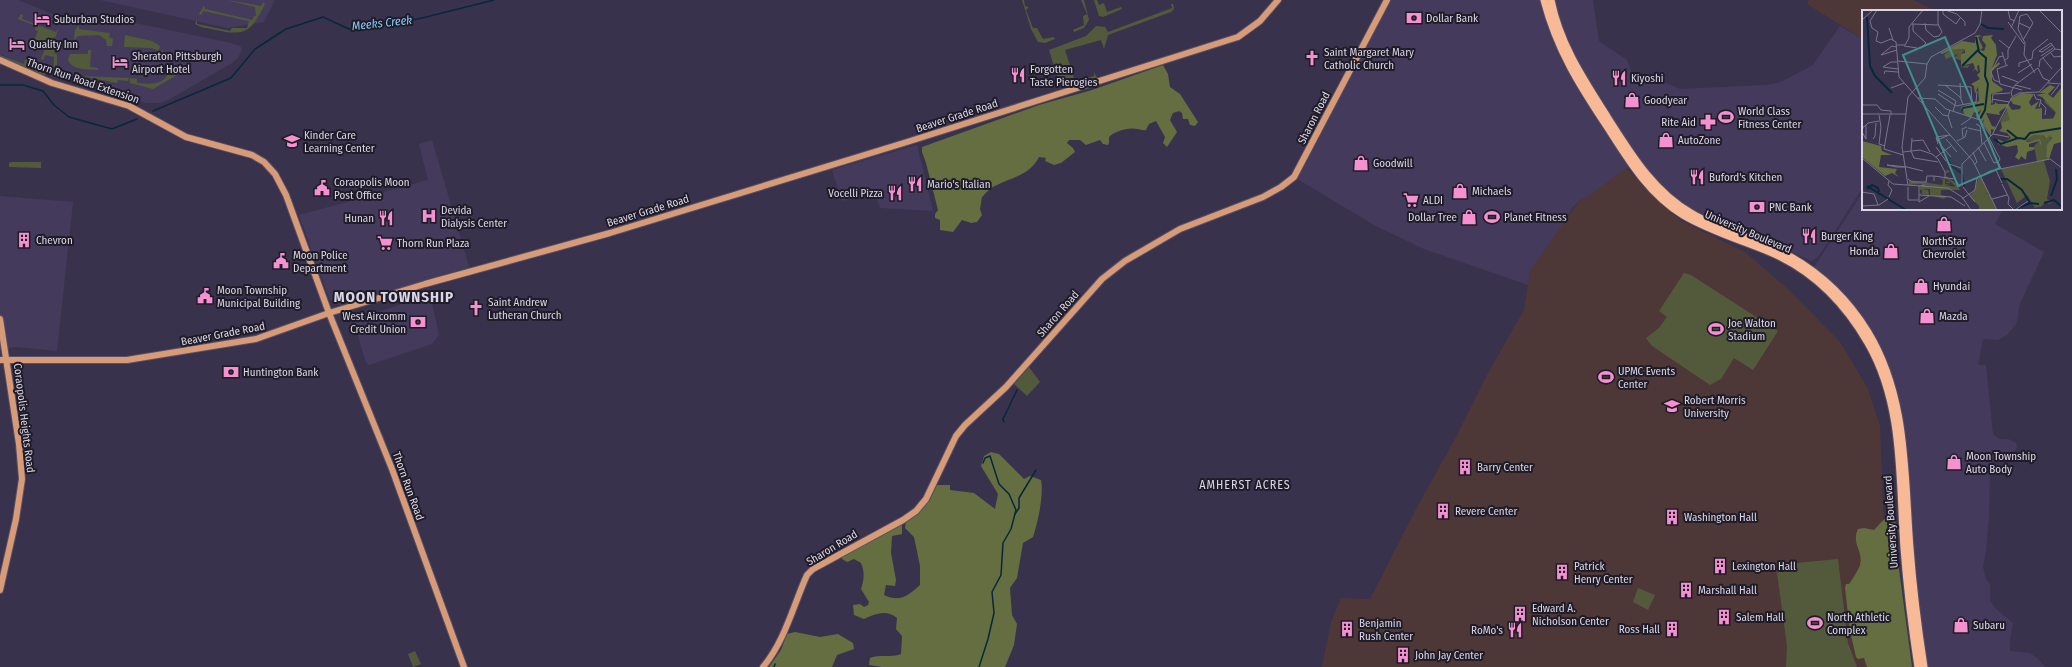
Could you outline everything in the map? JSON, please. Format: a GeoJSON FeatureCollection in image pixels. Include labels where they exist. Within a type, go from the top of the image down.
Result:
{"type":"FeatureCollection","features":[{"type":"Feature","properties":{"kind":"main road","name":"University Boulevard"},"geometry":{"type":"LineString","coordinates":[[1544,0],[1555,37],[1571,71],[1630,164],[1648,185],[1664,201],[1690,219],[1780,256],[1805,272],[1835,298],[1854,321],[1869,345],[1887,387],[1894,416],[1907,584],[1918,667]]}},
{"type":"Feature","properties":{"kind":"main road","name":"University Boulevard"},"geometry":{"type":"LineString","coordinates":[[1552,0],[1559,30],[1578,70],[1634,158],[1658,188],[1674,202],[1696,216],[1774,248],[1812,270],[1845,300],[1874,343],[1890,380],[1900,417],[1913,582],[1924,667]]}},
{"type":"Feature","properties":{"kind":"street","name":"Beaver Grade Road"},"geometry":{"type":"LineString","coordinates":[[0,360],[116,361],[246,342],[283,331],[330,313],[425,284],[610,234],[882,150],[1238,37],[1260,21],[1278,0]]}},
{"type":"Feature","properties":{"kind":"street","name":"Sharon Road"},"geometry":{"type":"LineString","coordinates":[[763,667],[773,655],[781,639],[807,575],[813,569],[903,520],[916,511],[930,490],[956,436],[1006,387],[1102,279],[1125,261],[1174,233],[1263,197],[1281,187],[1294,177],[1387,0]]}},
{"type":"Feature","properties":{"kind":"street","name":"Thorn Run Road Extension"},"geometry":{"type":"LineString","coordinates":[[0,60],[8,65],[58,85],[122,104],[186,137],[244,152],[264,162],[278,178],[286,195],[330,313]]}},
{"type":"Feature","properties":{"kind":"street","name":"Thorn Run Road Extension"},"geometry":{"type":"LineString","coordinates":[[0,64],[8,65]]}},
{"type":"Feature","properties":{"kind":"street","name":"Thorn Run Road"},"geometry":{"type":"LineString","coordinates":[[330,313],[392,469],[464,667]]}},
{"type":"Feature","properties":{"kind":"street","name":"Coraopolis Heights Road"},"geometry":{"type":"LineString","coordinates":[[0,318],[22,461],[22,479],[16,519],[0,590]]}},
{"type":"Feature","properties":{"kind":"shaded area"},"geometry":{"type":"Polygon","coordinates":[[[0,0],[18,0],[62,18],[76,15],[135,23],[231,43],[240,46],[242,49],[238,58],[232,63],[170,99],[160,103],[146,103],[111,91],[55,78],[0,54],[0,0]]]}},
{"type":"Feature","properties":{"kind":"shaded area"},"geometry":{"type":"Polygon","coordinates":[[[100,0],[275,0],[264,22],[228,28],[100,0]]]}},
{"type":"Feature","properties":{"kind":"shaded area"},"geometry":{"type":"Polygon","coordinates":[[[1387,0],[1593,0],[1599,41],[1627,60],[1635,82],[1666,83],[1680,89],[1766,85],[1781,82],[1813,65],[1840,26],[1862,38],[1862,189],[1823,250],[1817,258],[1811,261],[1782,247],[1692,209],[1661,185],[1649,170],[1644,173],[1636,162],[1592,194],[1579,201],[1572,208],[1562,227],[1530,271],[1528,285],[1424,249],[1374,225],[1294,177],[1387,0]]]}},
{"type":"Feature","properties":{"kind":"shaded area"},"geometry":{"type":"Polygon","coordinates":[[[1809,0],[1913,0],[1934,10],[1862,10],[1862,38],[1807,4],[1809,0]]]}},
{"type":"Feature","properties":{"kind":"shaded area","name":"Thorn Run Plaza"},"geometry":{"type":"Polygon","coordinates":[[[432,140],[470,270],[341,305],[334,304],[329,298],[299,215],[428,180],[419,144],[432,140]]]}},
{"type":"Feature","properties":{"kind":"shaded area"},"geometry":{"type":"Polygon","coordinates":[[[917,145],[933,211],[880,208],[875,192],[842,201],[832,170],[917,145]]]}},
{"type":"Feature","properties":{"kind":"shaded area","name":"Robert Morris University"},"geometry":{"type":"Polygon","coordinates":[[[1626,168],[1681,221],[1745,252],[1787,288],[1840,342],[1867,387],[1880,426],[1886,582],[1873,667],[1322,667],[1331,622],[1341,598],[1370,599],[1418,505],[1454,441],[1488,373],[1524,310],[1530,271],[1579,201],[1592,194],[1626,168]]]}},
{"type":"Feature","properties":{"kind":"shaded area"},"geometry":{"type":"Polygon","coordinates":[[[1862,194],[1862,210],[2002,210],[1995,224],[2044,252],[2019,306],[2016,324],[2007,335],[1998,340],[1983,339],[1978,365],[1986,365],[1993,434],[1999,439],[2008,439],[2016,443],[2017,447],[2015,451],[1996,455],[1990,466],[1989,517],[1983,567],[1986,579],[1990,584],[1990,601],[1995,608],[2013,623],[2010,639],[2010,651],[2030,653],[2045,667],[1924,667],[1886,367],[1812,270],[1862,194]]]}},
{"type":"Feature","properties":{"kind":"shaded area"},"geometry":{"type":"Polygon","coordinates":[[[0,196],[73,202],[57,351],[16,347],[0,349],[0,196]]]}},
{"type":"Feature","properties":{"kind":"shaded area"},"geometry":{"type":"Polygon","coordinates":[[[420,298],[431,299],[439,335],[432,344],[369,365],[366,363],[354,323],[360,318],[420,298]]]}},
{"type":"Feature","properties":{"kind":"green space"},"geometry":{"type":"Polygon","coordinates":[[[227,0],[261,6],[263,2],[265,4],[252,25],[241,32],[226,32],[195,24],[197,19],[197,24],[230,31],[232,28],[247,28],[249,21],[203,11],[201,15],[199,14],[204,5],[205,9],[252,20],[254,16],[256,16],[255,7],[227,0]]]}},
{"type":"Feature","properties":{"kind":"green space"},"geometry":{"type":"Polygon","coordinates":[[[1022,0],[1024,0],[1025,6],[1029,7],[1026,10],[1033,28],[1037,28],[1043,39],[1054,37],[1055,39],[1045,43],[1038,42],[1031,29],[1022,0]]]}},
{"type":"Feature","properties":{"kind":"green space"},"geometry":{"type":"Polygon","coordinates":[[[1081,0],[1084,0],[1089,20],[1084,28],[1074,32],[1073,30],[1084,25],[1083,16],[1087,14],[1081,0]]]}},
{"type":"Feature","properties":{"kind":"green space"},"geometry":{"type":"Polygon","coordinates":[[[1094,0],[1097,0],[1099,5],[1104,3],[1107,12],[1121,7],[1122,9],[1103,17],[1099,16],[1094,0]]]}},
{"type":"Feature","properties":{"kind":"green space"},"geometry":{"type":"Polygon","coordinates":[[[1171,4],[1173,4],[1174,9],[1171,12],[1108,35],[1104,49],[1101,40],[1065,50],[1075,81],[1094,76],[1094,72],[1097,78],[1068,88],[1065,87],[1071,85],[1065,86],[1059,83],[1049,50],[1086,36],[1096,26],[1105,27],[1108,32],[1172,8],[1171,4]]]}},
{"type":"Feature","properties":{"kind":"green space"},"geometry":{"type":"Polygon","coordinates":[[[23,14],[22,19],[56,32],[59,27],[56,36],[45,45],[34,41],[38,31],[35,30],[36,26],[18,19],[20,15],[23,14]]]}},
{"type":"Feature","properties":{"kind":"green space"},"geometry":{"type":"Polygon","coordinates":[[[79,25],[79,29],[110,33],[109,37],[113,39],[112,46],[107,46],[106,40],[99,35],[78,36],[74,40],[75,30],[79,25]]]}},
{"type":"Feature","properties":{"kind":"green space"},"geometry":{"type":"Polygon","coordinates":[[[125,35],[152,41],[160,46],[159,50],[163,51],[164,59],[150,56],[157,54],[157,50],[151,48],[124,47],[125,35]]]}},
{"type":"Feature","properties":{"kind":"green space"},"geometry":{"type":"Polygon","coordinates":[[[56,37],[54,53],[57,55],[57,73],[59,74],[58,76],[53,77],[54,57],[45,55],[43,60],[41,59],[46,46],[56,37]]]}},
{"type":"Feature","properties":{"kind":"green space"},"geometry":{"type":"Polygon","coordinates":[[[88,50],[91,50],[90,67],[98,68],[98,70],[77,68],[70,64],[68,60],[70,54],[88,54],[88,50]]]}},
{"type":"Feature","properties":{"kind":"green space"},"geometry":{"type":"Polygon","coordinates":[[[0,55],[24,64],[25,59],[48,68],[45,75],[40,74],[0,58],[0,55]]]}},
{"type":"Feature","properties":{"kind":"green space"},"geometry":{"type":"Polygon","coordinates":[[[1163,65],[1168,74],[1170,87],[1180,94],[1198,122],[1195,126],[1190,125],[1188,119],[1183,119],[1182,113],[1179,111],[1173,113],[1170,120],[1177,132],[1167,147],[1163,143],[1165,137],[1156,121],[1149,124],[1146,130],[1130,129],[1115,133],[1109,137],[1108,145],[1103,144],[1100,140],[1086,145],[1080,140],[1069,140],[1067,143],[1075,152],[1061,163],[1054,165],[1045,161],[1046,158],[1039,157],[1026,172],[989,190],[982,197],[980,209],[982,215],[977,222],[971,223],[962,220],[953,232],[940,230],[940,220],[935,218],[935,214],[938,210],[922,152],[922,147],[1039,105],[1092,90],[1163,65]]]}},
{"type":"Feature","properties":{"kind":"green space"},"geometry":{"type":"Polygon","coordinates":[[[169,71],[182,72],[153,89],[130,83],[130,78],[137,79],[137,83],[147,84],[160,82],[167,76],[169,71]]]}},
{"type":"Feature","properties":{"kind":"green space"},"geometry":{"type":"Polygon","coordinates":[[[81,76],[129,78],[128,81],[118,80],[117,83],[81,76]]]}},
{"type":"Feature","properties":{"kind":"green space"},"geometry":{"type":"Polygon","coordinates":[[[41,162],[41,168],[9,167],[9,163],[41,162]]]}},
{"type":"Feature","properties":{"kind":"green space","name":"Joe Walton Stadium"},"geometry":{"type":"Polygon","coordinates":[[[1684,273],[1691,275],[1778,331],[1753,370],[1734,358],[1721,379],[1710,385],[1652,346],[1646,338],[1659,328],[1667,317],[1659,311],[1684,273]]]}},
{"type":"Feature","properties":{"kind":"green space"},"geometry":{"type":"Polygon","coordinates":[[[1029,367],[1040,382],[1027,396],[1014,384],[1029,367]]]}},
{"type":"Feature","properties":{"kind":"green space"},"geometry":{"type":"Polygon","coordinates":[[[991,452],[999,454],[1024,479],[1030,476],[1041,480],[1042,486],[1040,508],[1033,537],[1023,543],[1017,578],[1010,588],[1012,615],[1017,624],[1014,645],[1005,667],[882,667],[869,665],[870,658],[901,654],[902,636],[896,629],[897,618],[893,615],[881,613],[864,619],[854,615],[853,605],[860,604],[864,607],[868,605],[869,602],[861,589],[864,573],[861,563],[854,559],[847,562],[842,559],[842,556],[902,523],[902,534],[892,536],[891,553],[896,580],[895,586],[886,585],[884,595],[900,598],[908,595],[920,585],[920,566],[914,537],[905,528],[906,521],[924,506],[937,485],[950,485],[950,490],[974,493],[995,509],[998,494],[981,466],[984,456],[991,452]]]}},
{"type":"Feature","properties":{"kind":"green space"},"geometry":{"type":"Polygon","coordinates":[[[1892,513],[1895,515],[1899,569],[1912,667],[1867,667],[1864,658],[1858,659],[1856,657],[1850,631],[1845,588],[1846,584],[1849,584],[1860,565],[1861,560],[1856,539],[1858,529],[1864,528],[1874,530],[1889,514],[1892,513]]]}},
{"type":"Feature","properties":{"kind":"green space","name":"North Athletic Complex"},"geometry":{"type":"Polygon","coordinates":[[[1838,559],[1848,643],[1857,667],[1786,667],[1787,646],[1776,565],[1838,559]]]}},
{"type":"Feature","properties":{"kind":"green space"},"geometry":{"type":"Polygon","coordinates":[[[1638,588],[1655,595],[1648,610],[1633,602],[1638,588]]]}},
{"type":"Feature","properties":{"kind":"green space"},"geometry":{"type":"Polygon","coordinates":[[[795,632],[820,637],[838,634],[853,643],[854,649],[837,655],[832,667],[769,667],[781,650],[787,634],[795,632]]]}},
{"type":"Feature","properties":{"kind":"green space"},"geometry":{"type":"Polygon","coordinates":[[[415,651],[421,664],[413,667],[408,654],[415,651]]]}},
{"type":"Feature","properties":{"kind":"waterway","name":"Meeks Creek"},"geometry":{"type":"LineString","coordinates":[[153,111],[231,78],[255,49],[286,29],[323,17],[349,29],[418,19],[494,0]]}},
{"type":"Feature","properties":{"kind":"waterway","name":"Meeks Creek"},"geometry":{"type":"LineString","coordinates":[[0,85],[23,85],[43,91],[54,105],[69,117],[112,129],[137,119]]}},
{"type":"Feature","properties":{"kind":"waterway"},"geometry":{"type":"LineString","coordinates":[[1004,422],[1003,419],[1017,390]]}},
{"type":"Feature","properties":{"kind":"waterway"},"geometry":{"type":"LineString","coordinates":[[979,667],[994,613],[992,592],[1001,575],[1003,543],[1011,529],[1016,510],[1009,494],[999,484],[990,456],[985,458],[983,463]]}},
{"type":"Feature","properties":{"kind":"waterway"},"geometry":{"type":"LineString","coordinates":[[1015,514],[1019,508],[1019,498],[1036,470]]}},
{"type":"Feature","properties":{"kind":"place","name":"Dollar Bank"},"geometry":{"type":"Point","coordinates":[1414,18]}},
{"type":"Feature","properties":{"kind":"place","name":"Suburban Studios"},"geometry":{"type":"Point","coordinates":[42,19]}},
{"type":"Feature","properties":{"kind":"place","name":"Quality Inn"},"geometry":{"type":"Point","coordinates":[17,44]}},
{"type":"Feature","properties":{"kind":"place","name":"Saint Margaret Mary Catholic Church"},"geometry":{"type":"Point","coordinates":[1312,58]}},
{"type":"Feature","properties":{"kind":"place","name":"Sheraton Pittsburgh Airport Hotel"},"geometry":{"type":"Point","coordinates":[120,62]}},
{"type":"Feature","properties":{"kind":"place","name":"Forgotten Taste Pierogies"},"geometry":{"type":"Point","coordinates":[1018,75]}},
{"type":"Feature","properties":{"kind":"place","name":"Kiyoshi"},"geometry":{"type":"Point","coordinates":[1619,78]}},
{"type":"Feature","properties":{"kind":"place","name":"Goodyear"},"geometry":{"type":"Point","coordinates":[1632,100]}},
{"type":"Feature","properties":{"kind":"place","name":"World Class Fitness Center"},"geometry":{"type":"Point","coordinates":[1726,117]}},
{"type":"Feature","properties":{"kind":"place","name":"Rite Aid"},"geometry":{"type":"Point","coordinates":[1708,122]}},
{"type":"Feature","properties":{"kind":"place","name":"AutoZone"},"geometry":{"type":"Point","coordinates":[1666,140]}},
{"type":"Feature","properties":{"kind":"place","name":"Kinder Care Learning Center"},"geometry":{"type":"Point","coordinates":[292,141]}},
{"type":"Feature","properties":{"kind":"place","name":"Goodwill"},"geometry":{"type":"Point","coordinates":[1361,163]}},
{"type":"Feature","properties":{"kind":"place","name":"Buford's Kitchen"},"geometry":{"type":"Point","coordinates":[1697,177]}},
{"type":"Feature","properties":{"kind":"place","name":"Mario's Italian"},"geometry":{"type":"Point","coordinates":[915,184]}},
{"type":"Feature","properties":{"kind":"place","name":"Coraopolis Moon Post Office"},"geometry":{"type":"Point","coordinates":[322,188]}},
{"type":"Feature","properties":{"kind":"place","name":"Michaels"},"geometry":{"type":"Point","coordinates":[1460,191]}},
{"type":"Feature","properties":{"kind":"place","name":"Vocelli Pizza"},"geometry":{"type":"Point","coordinates":[895,193]}},
{"type":"Feature","properties":{"kind":"place","name":"ALDI"},"geometry":{"type":"Point","coordinates":[1411,200]}},
{"type":"Feature","properties":{"kind":"place","name":"PNC Bank"},"geometry":{"type":"Point","coordinates":[1757,207]}},
{"type":"Feature","properties":{"kind":"place","name":"Devida Dialysis Center"},"geometry":{"type":"Point","coordinates":[429,216]}},
{"type":"Feature","properties":{"kind":"place","name":"Dollar Tree"},"geometry":{"type":"Point","coordinates":[1469,217]}},
{"type":"Feature","properties":{"kind":"place","name":"Planet Fitness"},"geometry":{"type":"Point","coordinates":[1492,217]}},
{"type":"Feature","properties":{"kind":"place","name":"Hunan"},"geometry":{"type":"Point","coordinates":[386,218]}},
{"type":"Feature","properties":{"kind":"place","name":"NorthStar Chevrolet"},"geometry":{"type":"Point","coordinates":[1944,224]}},
{"type":"Feature","properties":{"kind":"place","name":"Burger King"},"geometry":{"type":"Point","coordinates":[1809,236]}},
{"type":"Feature","properties":{"kind":"place","name":"Chevron"},"geometry":{"type":"Point","coordinates":[24,240]}},
{"type":"Feature","properties":{"kind":"place","name":"Thorn Run Plaza"},"geometry":{"type":"Point","coordinates":[385,243]}},
{"type":"Feature","properties":{"kind":"place","name":"Honda"},"geometry":{"type":"Point","coordinates":[1891,251]}},
{"type":"Feature","properties":{"kind":"place","name":"Moon Police Department"},"geometry":{"type":"Point","coordinates":[281,261]}},
{"type":"Feature","properties":{"kind":"place","name":"Hyundai"},"geometry":{"type":"Point","coordinates":[1921,286]}},
{"type":"Feature","properties":{"kind":"place","name":"Moon Township Municipal Building"},"geometry":{"type":"Point","coordinates":[205,296]}},
{"type":"Feature","properties":{"kind":"place","name":"Saint Andrew Lutheran Church"},"geometry":{"type":"Point","coordinates":[476,308]}},
{"type":"Feature","properties":{"kind":"place","name":"Mazda"},"geometry":{"type":"Point","coordinates":[1927,316]}},
{"type":"Feature","properties":{"kind":"place","name":"West Aircomm Credit Union"},"geometry":{"type":"Point","coordinates":[418,322]}},
{"type":"Feature","properties":{"kind":"place","name":"Joe Walton Stadium"},"geometry":{"type":"Point","coordinates":[1716,329]}},
{"type":"Feature","properties":{"kind":"place","name":"Huntington Bank"},"geometry":{"type":"Point","coordinates":[231,372]}},
{"type":"Feature","properties":{"kind":"place","name":"UPMC Events Center"},"geometry":{"type":"Point","coordinates":[1606,377]}},
{"type":"Feature","properties":{"kind":"place","name":"Robert Morris University"},"geometry":{"type":"Point","coordinates":[1672,406]}},
{"type":"Feature","properties":{"kind":"place","name":"Moon Township Auto Body"},"geometry":{"type":"Point","coordinates":[1954,462]}},
{"type":"Feature","properties":{"kind":"place","name":"Barry Center"},"geometry":{"type":"Point","coordinates":[1465,467]}},
{"type":"Feature","properties":{"kind":"place","name":"Revere Center"},"geometry":{"type":"Point","coordinates":[1443,511]}},
{"type":"Feature","properties":{"kind":"place","name":"Washington Hall"},"geometry":{"type":"Point","coordinates":[1672,517]}},
{"type":"Feature","properties":{"kind":"place","name":"Lexington Hall"},"geometry":{"type":"Point","coordinates":[1720,566]}},
{"type":"Feature","properties":{"kind":"place","name":"Patrick Henry Center"},"geometry":{"type":"Point","coordinates":[1562,572]}},
{"type":"Feature","properties":{"kind":"place","name":"Marshall Hall"},"geometry":{"type":"Point","coordinates":[1686,590]}},
{"type":"Feature","properties":{"kind":"place","name":"Edward A. Nicholson Center"},"geometry":{"type":"Point","coordinates":[1520,614]}},
{"type":"Feature","properties":{"kind":"place","name":"Salem Hall"},"geometry":{"type":"Point","coordinates":[1724,617]}},
{"type":"Feature","properties":{"kind":"place","name":"North Athletic Complex"},"geometry":{"type":"Point","coordinates":[1815,623]}},
{"type":"Feature","properties":{"kind":"place","name":"Subaru"},"geometry":{"type":"Point","coordinates":[1961,625]}},
{"type":"Feature","properties":{"kind":"place","name":"Benjamin Rush Center"},"geometry":{"type":"Point","coordinates":[1347,629]}},
{"type":"Feature","properties":{"kind":"place","name":"Ross Hall"},"geometry":{"type":"Point","coordinates":[1672,629]}},
{"type":"Feature","properties":{"kind":"place","name":"RoMo's"},"geometry":{"type":"Point","coordinates":[1515,630]}},
{"type":"Feature","properties":{"kind":"place","name":"John Jay Center"},"geometry":{"type":"Point","coordinates":[1403,655]}},
{"type":"Feature","properties":{"kind":"district","name":"MOON TOWNSHIP"},"geometry":{"type":"Point","coordinates":[394,297]}},
{"type":"Feature","properties":{"kind":"district","name":"AMHERST ACRES"},"geometry":{"type":"Point","coordinates":[1245,485]}}]}
